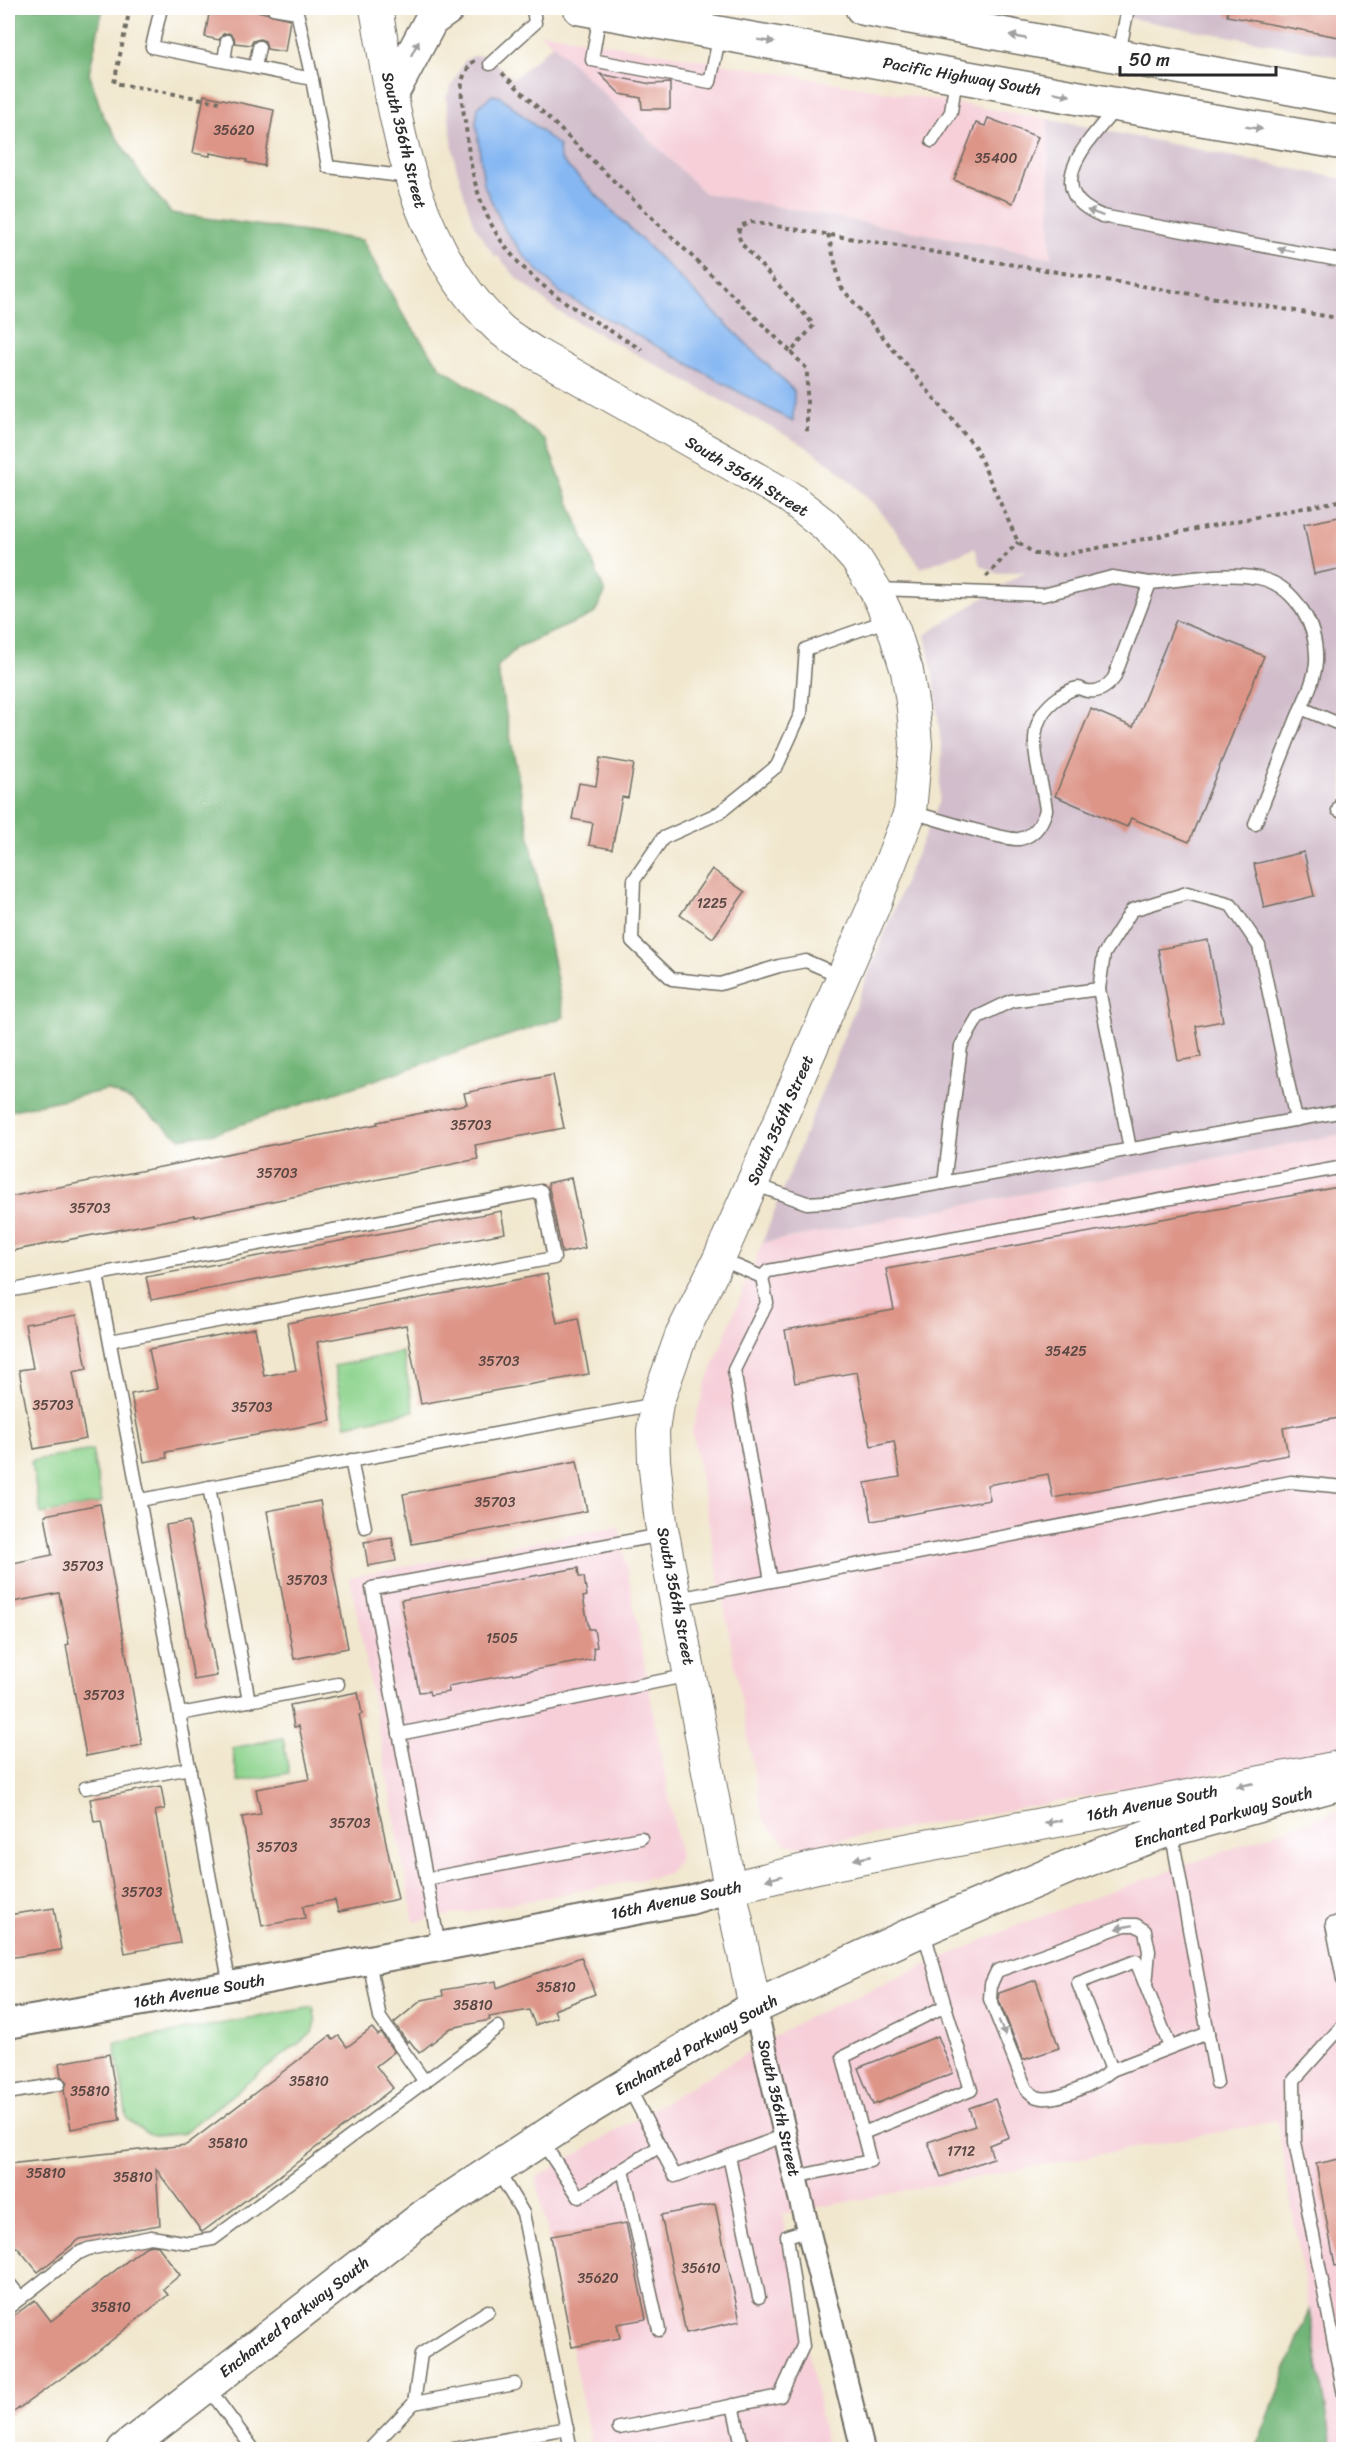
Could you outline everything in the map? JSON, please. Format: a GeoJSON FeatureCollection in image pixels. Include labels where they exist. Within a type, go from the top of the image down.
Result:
{"type":"FeatureCollection","features":[{"type":"Feature","properties":{"kind":"main road","name":"South 356th Street"},"geometry":{"type":"LineString","coordinates":[[376,8],[391,95],[421,211],[443,258],[469,294],[498,328],[535,353],[789,497],[825,525],[856,559],[875,589],[890,619],[907,671],[916,745],[910,812],[873,908],[843,977],[719,1258],[681,1336],[657,1403],[653,1431],[654,1460],[664,1534],[730,1888],[755,2007]]}},
{"type":"Feature","properties":{"kind":"main road"},"geometry":{"type":"LineString","coordinates":[[391,95],[430,20],[448,8]]}},
{"type":"Feature","properties":{"kind":"main road"},"geometry":{"type":"LineString","coordinates":[[862,8],[1344,98]]}},
{"type":"Feature","properties":{"kind":"main road","name":"Pacific Highway South"},"geometry":{"type":"LineString","coordinates":[[590,10],[1118,105],[1344,143]]}},
{"type":"Feature","properties":{"kind":"main road","name":"16th Avenue South"},"geometry":{"type":"LineString","coordinates":[[730,1888],[817,1867],[1344,1766]]}},
{"type":"Feature","properties":{"kind":"main road","name":"Enchanted Parkway South"},"geometry":{"type":"LineString","coordinates":[[124,2450],[427,2214],[628,2085],[755,2007],[922,1929],[1068,1867],[1170,1829],[1344,1782]]}},
{"type":"Feature","properties":{"kind":"street","name":"16th Avenue South"},"geometry":{"type":"LineString","coordinates":[[8,2024],[230,1986],[690,1900],[730,1888]]}},
{"type":"Feature","properties":{"kind":"street","name":"South 356th Street"},"geometry":{"type":"LineString","coordinates":[[755,2007],[863,2450]]}},
{"type":"Feature","properties":{"kind":"lane"},"geometry":{"type":"LineString","coordinates":[[161,8],[152,47],[312,79]]}},
{"type":"Feature","properties":{"kind":"lane"},"geometry":{"type":"LineString","coordinates":[[490,64],[535,23],[533,8]]}},
{"type":"Feature","properties":{"kind":"lane"},"geometry":{"type":"LineString","coordinates":[[1119,55],[1128,8]]}},
{"type":"Feature","properties":{"kind":"lane"},"geometry":{"type":"LineString","coordinates":[[269,9],[297,12],[328,167],[412,177]]}},
{"type":"Feature","properties":{"kind":"lane"},"geometry":{"type":"LineString","coordinates":[[590,10],[592,60],[710,82],[720,34]]}},
{"type":"Feature","properties":{"kind":"lane"},"geometry":{"type":"LineString","coordinates":[[224,61],[227,41]]}},
{"type":"Feature","properties":{"kind":"lane"},"geometry":{"type":"LineString","coordinates":[[255,67],[259,47]]}},
{"type":"Feature","properties":{"kind":"lane"},"geometry":{"type":"LineString","coordinates":[[932,141],[951,112],[956,75]]}},
{"type":"Feature","properties":{"kind":"lane"},"geometry":{"type":"LineString","coordinates":[[1118,105],[1077,157],[1072,169],[1070,180],[1073,192],[1085,209],[1102,216],[1344,261]]}},
{"type":"Feature","properties":{"kind":"lane"},"geometry":{"type":"LineString","coordinates":[[875,589],[1043,595],[1112,577],[1150,583],[1234,575],[1262,579],[1286,591],[1304,611],[1315,636],[1316,663],[1301,708],[1255,824]]}},
{"type":"Feature","properties":{"kind":"lane"},"geometry":{"type":"LineString","coordinates":[[910,812],[1009,839],[1029,835],[1038,829],[1046,810],[1034,740],[1037,722],[1047,706],[1061,695],[1078,688],[1094,691],[1109,684],[1114,678],[1150,583]]}},
{"type":"Feature","properties":{"kind":"lane"},"geometry":{"type":"LineString","coordinates":[[843,977],[806,961],[779,966],[720,984],[672,979],[632,941],[634,880],[663,838],[719,813],[777,766],[801,713],[806,649],[890,619]]}},
{"type":"Feature","properties":{"kind":"lane"},"geometry":{"type":"LineString","coordinates":[[1301,708],[1344,726]]}},
{"type":"Feature","properties":{"kind":"lane"},"geometry":{"type":"LineString","coordinates":[[1344,797],[1338,810],[1344,813]]}},
{"type":"Feature","properties":{"kind":"lane"},"geometry":{"type":"LineString","coordinates":[[1130,1149],[1099,989],[1104,954],[1132,910],[1187,893],[1231,905],[1259,946],[1296,1120]]}},
{"type":"Feature","properties":{"kind":"lane"},"geometry":{"type":"LineString","coordinates":[[944,1183],[961,1046],[978,1017],[1011,1001],[1099,989]]}},
{"type":"Feature","properties":{"kind":"lane"},"geometry":{"type":"LineString","coordinates":[[752,1184],[807,1203],[842,1201],[1344,1111]]}},
{"type":"Feature","properties":{"kind":"lane"},"geometry":{"type":"LineString","coordinates":[[762,1277],[768,1271],[1344,1167]]}},
{"type":"Feature","properties":{"kind":"lane"},"geometry":{"type":"LineString","coordinates":[[8,1291],[541,1191],[554,1258],[110,1341]]}},
{"type":"Feature","properties":{"kind":"lane"},"geometry":{"type":"LineString","coordinates":[[719,1258],[762,1277]]}},
{"type":"Feature","properties":{"kind":"lane"},"geometry":{"type":"LineString","coordinates":[[97,1274],[230,1986]]}},
{"type":"Feature","properties":{"kind":"lane"},"geometry":{"type":"LineString","coordinates":[[762,1277],[767,1304],[734,1370],[771,1581]]}},
{"type":"Feature","properties":{"kind":"lane"},"geometry":{"type":"LineString","coordinates":[[140,1500],[657,1403]]}},
{"type":"Feature","properties":{"kind":"lane"},"geometry":{"type":"LineString","coordinates":[[351,1460],[365,1527]]}},
{"type":"Feature","properties":{"kind":"lane"},"geometry":{"type":"LineString","coordinates":[[677,1599],[1291,1482],[1344,1487]]}},
{"type":"Feature","properties":{"kind":"lane"},"geometry":{"type":"LineString","coordinates":[[209,1487],[249,1701]]}},
{"type":"Feature","properties":{"kind":"lane"},"geometry":{"type":"LineString","coordinates":[[439,1946],[372,1588],[664,1534]]}},
{"type":"Feature","properties":{"kind":"lane"},"geometry":{"type":"LineString","coordinates":[[399,1734],[691,1675]]}},
{"type":"Feature","properties":{"kind":"lane"},"geometry":{"type":"LineString","coordinates":[[180,1714],[338,1684]]}},
{"type":"Feature","properties":{"kind":"lane"},"geometry":{"type":"LineString","coordinates":[[85,1788],[190,1768]]}},
{"type":"Feature","properties":{"kind":"lane"},"geometry":{"type":"LineString","coordinates":[[1170,1829],[1217,2083]]}},
{"type":"Feature","properties":{"kind":"lane"},"geometry":{"type":"LineString","coordinates":[[426,1879],[641,1838]]}},
{"type":"Feature","properties":{"kind":"lane"},"geometry":{"type":"LineString","coordinates":[[1344,1920],[1332,1924],[1344,1984]]}},
{"type":"Feature","properties":{"kind":"lane"},"geometry":{"type":"LineString","coordinates":[[1146,1986],[1149,1951],[1145,1931],[1136,1925],[1125,1925],[997,1971],[991,1984],[990,1999],[1026,2089],[1036,2097],[1047,2098],[1062,2094],[1100,2080],[1112,2070],[1208,2033]]}},
{"type":"Feature","properties":{"kind":"lane"},"geometry":{"type":"LineString","coordinates":[[863,2133],[971,2090],[922,1929]]}},
{"type":"Feature","properties":{"kind":"lane"},"geometry":{"type":"LineString","coordinates":[[369,1960],[380,2018],[425,2082]]}},
{"type":"Feature","properties":{"kind":"lane"},"geometry":{"type":"LineString","coordinates":[[1112,2070],[1078,1983],[1136,1960],[1170,2047]]}},
{"type":"Feature","properties":{"kind":"lane"},"geometry":{"type":"LineString","coordinates":[[795,2177],[870,2160],[843,2057],[945,2006]]}},
{"type":"Feature","properties":{"kind":"lane"},"geometry":{"type":"LineString","coordinates":[[1344,2024],[1294,2080],[1295,2142],[1344,2395]]}},
{"type":"Feature","properties":{"kind":"lane"},"geometry":{"type":"LineString","coordinates":[[8,2308],[77,2254],[88,2249],[151,2237],[189,2243],[213,2239],[498,2027]]}},
{"type":"Feature","properties":{"kind":"lane"},"geometry":{"type":"LineString","coordinates":[[8,2093],[59,2084]]}},
{"type":"Feature","properties":{"kind":"lane"},"geometry":{"type":"LineString","coordinates":[[628,2085],[675,2176],[786,2135]]}},
{"type":"Feature","properties":{"kind":"lane"},"geometry":{"type":"LineString","coordinates":[[541,2140],[579,2197],[660,2146]]}},
{"type":"Feature","properties":{"kind":"lane"},"geometry":{"type":"LineString","coordinates":[[729,2156],[759,2297]]}},
{"type":"Feature","properties":{"kind":"lane"},"geometry":{"type":"LineString","coordinates":[[496,2169],[523,2213],[572,2450]]}},
{"type":"Feature","properties":{"kind":"lane"},"geometry":{"type":"LineString","coordinates":[[623,2169],[659,2330]]}},
{"type":"Feature","properties":{"kind":"lane"},"geometry":{"type":"LineString","coordinates":[[619,2428],[780,2396],[803,2346],[787,2236],[810,2229]]}},
{"type":"Feature","properties":{"kind":"lane"},"geometry":{"type":"LineString","coordinates":[[8,2282],[21,2298]]}},
{"type":"Feature","properties":{"kind":"lane"},"geometry":{"type":"LineString","coordinates":[[414,2403],[421,2354],[489,2311]]}},
{"type":"Feature","properties":{"kind":"lane"},"geometry":{"type":"LineString","coordinates":[[369,2450],[414,2403],[515,2384]]}},
{"type":"Feature","properties":{"kind":"lane"},"geometry":{"type":"LineString","coordinates":[[205,2385],[254,2450]]}},
{"type":"Feature","properties":{"kind":"lane"},"geometry":{"type":"LineString","coordinates":[[733,2405],[743,2450]]}},
{"type":"Feature","properties":{"kind":"lane"},"geometry":{"type":"LineString","coordinates":[[448,2450],[567,2428]]}},
{"type":"Feature","properties":{"kind":"path"},"geometry":{"type":"LineString","coordinates":[[130,8],[114,83],[219,102]]}},
{"type":"Feature","properties":{"kind":"path"},"geometry":{"type":"LineString","coordinates":[[642,350],[556,297],[521,267],[492,227],[470,167],[462,82],[471,63],[481,59],[490,64],[807,369],[807,433]]}},
{"type":"Feature","properties":{"kind":"path"},"geometry":{"type":"LineString","coordinates":[[791,352],[814,325],[742,244],[738,235],[740,226],[751,222],[1344,320]]}},
{"type":"Feature","properties":{"kind":"path"},"geometry":{"type":"LineString","coordinates":[[828,234],[841,287],[975,447],[1018,542],[1035,554],[1062,555],[1344,500]]}},
{"type":"Feature","properties":{"kind":"path"},"geometry":{"type":"LineString","coordinates":[[971,593],[1018,542]]}},
{"type":"Feature","properties":{"kind":"shaded area"},"geometry":{"type":"Polygon","coordinates":[[[1074,8],[1343,8],[1343,57],[1074,8]]]}},
{"type":"Feature","properties":{"kind":"shaded area"},"geometry":{"type":"Polygon","coordinates":[[[539,32],[1048,119],[1052,257],[704,193],[539,32]]]}},
{"type":"Feature","properties":{"kind":"shaded area"},"geometry":{"type":"Polygon","coordinates":[[[553,44],[704,193],[1051,257],[1048,119],[1343,179],[1343,1134],[762,1243],[907,876],[939,803],[942,754],[934,682],[925,635],[1026,571],[998,574],[980,565],[975,548],[921,568],[876,506],[836,468],[805,446],[557,311],[515,276],[497,255],[495,257],[474,225],[468,207],[455,162],[446,97],[464,61],[473,56],[480,55],[493,61],[513,79],[553,44]]]}},
{"type":"Feature","properties":{"kind":"shaded area"},"geometry":{"type":"Polygon","coordinates":[[[1343,1134],[1343,1747],[1239,1770],[805,1846],[786,1844],[763,1820],[692,1431],[704,1389],[762,1243],[1343,1134]]]}},
{"type":"Feature","properties":{"kind":"shaded area"},"geometry":{"type":"Polygon","coordinates":[[[619,1526],[680,1857],[669,1874],[414,1922],[350,1577],[619,1526]]]}},
{"type":"Feature","properties":{"kind":"shaded area"},"geometry":{"type":"Polygon","coordinates":[[[1343,1809],[1343,2449],[1333,2449],[1277,2121],[782,2214],[827,2449],[592,2449],[536,2178],[808,2017],[1020,1924],[1343,1809]]]}},
{"type":"Feature","properties":{"kind":"green space"},"geometry":{"type":"Polygon","coordinates":[[[8,8],[103,8],[89,73],[103,116],[142,177],[171,213],[362,240],[403,315],[441,368],[512,414],[545,440],[605,593],[594,614],[518,647],[497,667],[564,1017],[215,1133],[180,1138],[131,1100],[107,1090],[8,1111],[8,8]]]}},
{"type":"Feature","properties":{"kind":"green space"},"geometry":{"type":"Polygon","coordinates":[[[402,1352],[414,1411],[346,1425],[334,1366],[402,1352]]]}},
{"type":"Feature","properties":{"kind":"green space"},"geometry":{"type":"Polygon","coordinates":[[[92,1450],[102,1503],[41,1514],[31,1461],[92,1450]]]}},
{"type":"Feature","properties":{"kind":"green space"},"geometry":{"type":"Polygon","coordinates":[[[283,1738],[289,1773],[238,1782],[232,1748],[283,1738]]]}},
{"type":"Feature","properties":{"kind":"green space"},"geometry":{"type":"Polygon","coordinates":[[[313,2007],[316,2022],[313,2032],[183,2133],[153,2135],[127,2119],[115,2043],[313,2007]]]}},
{"type":"Feature","properties":{"kind":"green space"},"geometry":{"type":"Polygon","coordinates":[[[1309,2310],[1333,2449],[1256,2449],[1309,2310]]]}},
{"type":"Feature","properties":{"kind":"water"},"geometry":{"type":"Polygon","coordinates":[[[492,95],[501,97],[559,146],[560,159],[794,391],[793,422],[559,292],[525,257],[505,230],[484,185],[476,123],[478,107],[492,95]]]}},
{"type":"Feature","properties":{"kind":"building"},"geometry":{"type":"Polygon","coordinates":[[[210,8],[245,8],[290,19],[285,52],[267,49],[265,41],[260,39],[253,41],[251,45],[235,43],[234,37],[229,33],[223,34],[219,40],[205,37],[210,8]]]}},
{"type":"Feature","properties":{"kind":"building"},"geometry":{"type":"Polygon","coordinates":[[[1228,8],[1344,8],[1344,38],[1227,16],[1228,8]]]}},
{"type":"Feature","properties":{"kind":"building"},"geometry":{"type":"Polygon","coordinates":[[[600,74],[651,84],[670,83],[670,109],[642,109],[641,98],[620,94],[600,74]]]}},
{"type":"Feature","properties":{"kind":"building"},"geometry":{"type":"Polygon","coordinates":[[[204,95],[274,110],[264,166],[246,162],[247,160],[210,153],[210,156],[193,153],[204,95]]]}},
{"type":"Feature","properties":{"kind":"building"},"geometry":{"type":"Polygon","coordinates":[[[988,118],[1038,137],[1013,203],[954,180],[976,123],[985,126],[988,118]]]}},
{"type":"Feature","properties":{"kind":"building"},"geometry":{"type":"Polygon","coordinates":[[[1344,516],[1344,568],[1314,574],[1304,524],[1344,516]]]}},
{"type":"Feature","properties":{"kind":"building"},"geometry":{"type":"Polygon","coordinates":[[[1176,620],[1264,656],[1189,842],[1131,818],[1127,827],[1055,796],[1091,709],[1133,727],[1176,620]]]}},
{"type":"Feature","properties":{"kind":"building"},"geometry":{"type":"Polygon","coordinates":[[[600,758],[634,764],[628,798],[622,797],[612,849],[589,845],[593,823],[572,819],[579,783],[596,786],[600,758]]]}},
{"type":"Feature","properties":{"kind":"building"},"geometry":{"type":"Polygon","coordinates":[[[1304,852],[1314,896],[1264,908],[1254,864],[1304,852]]]}},
{"type":"Feature","properties":{"kind":"building"},"geometry":{"type":"Polygon","coordinates":[[[712,869],[745,892],[713,938],[680,915],[712,869]]]}},
{"type":"Feature","properties":{"kind":"building"},"geometry":{"type":"Polygon","coordinates":[[[1208,940],[1223,1021],[1196,1026],[1201,1057],[1178,1061],[1158,949],[1208,940]]]}},
{"type":"Feature","properties":{"kind":"building"},"geometry":{"type":"Polygon","coordinates":[[[553,1075],[564,1128],[475,1145],[478,1159],[195,1217],[195,1215],[11,1251],[8,1233],[8,1197],[378,1124],[377,1122],[467,1104],[464,1093],[553,1075]]]}},
{"type":"Feature","properties":{"kind":"building"},"geometry":{"type":"Polygon","coordinates":[[[571,1178],[585,1248],[562,1253],[548,1183],[571,1178]]]}},
{"type":"Feature","properties":{"kind":"building"},"geometry":{"type":"Polygon","coordinates":[[[1344,1186],[1344,1417],[1283,1428],[1288,1455],[1053,1498],[1048,1474],[987,1485],[990,1500],[872,1521],[865,1483],[900,1477],[894,1441],[871,1446],[857,1372],[795,1383],[785,1330],[894,1310],[886,1269],[1344,1186]]]}},
{"type":"Feature","properties":{"kind":"building"},"geometry":{"type":"Polygon","coordinates":[[[501,1211],[505,1233],[151,1300],[146,1277],[501,1211]]]}},
{"type":"Feature","properties":{"kind":"building"},"geometry":{"type":"Polygon","coordinates":[[[547,1274],[557,1323],[578,1318],[589,1374],[421,1404],[406,1325],[317,1342],[331,1421],[166,1452],[167,1458],[144,1462],[131,1394],[157,1389],[149,1349],[255,1328],[264,1376],[296,1370],[287,1323],[547,1274]]]}},
{"type":"Feature","properties":{"kind":"building"},"geometry":{"type":"Polygon","coordinates":[[[77,1315],[87,1369],[73,1372],[86,1439],[34,1449],[19,1370],[33,1368],[25,1324],[77,1315]]]}},
{"type":"Feature","properties":{"kind":"building"},"geometry":{"type":"Polygon","coordinates":[[[577,1461],[587,1511],[412,1544],[403,1494],[577,1461]]]}},
{"type":"Feature","properties":{"kind":"building"},"geometry":{"type":"Polygon","coordinates":[[[320,1501],[348,1648],[294,1659],[267,1511],[320,1501]]]}},
{"type":"Feature","properties":{"kind":"building"},"geometry":{"type":"Polygon","coordinates":[[[100,1504],[142,1745],[86,1756],[59,1593],[8,1603],[8,1564],[52,1555],[45,1515],[100,1504]]]}},
{"type":"Feature","properties":{"kind":"building"},"geometry":{"type":"Polygon","coordinates":[[[189,1521],[217,1676],[194,1680],[166,1525],[189,1521]]]}},
{"type":"Feature","properties":{"kind":"building"},"geometry":{"type":"Polygon","coordinates":[[[392,1538],[396,1561],[368,1566],[364,1542],[392,1538]]]}},
{"type":"Feature","properties":{"kind":"building"},"geometry":{"type":"Polygon","coordinates":[[[578,1568],[579,1577],[584,1577],[587,1596],[583,1597],[589,1629],[594,1629],[597,1647],[593,1648],[594,1659],[448,1686],[449,1692],[430,1695],[429,1691],[419,1692],[401,1600],[578,1568]]]}},
{"type":"Feature","properties":{"kind":"building"},"geometry":{"type":"Polygon","coordinates":[[[358,1692],[362,1714],[359,1715],[398,1899],[338,1912],[335,1900],[303,1906],[305,1918],[262,1926],[242,1817],[261,1814],[256,1789],[310,1779],[299,1726],[294,1727],[290,1705],[358,1692]]]}},
{"type":"Feature","properties":{"kind":"building"},"geometry":{"type":"Polygon","coordinates":[[[161,1786],[165,1809],[155,1811],[180,1943],[125,1953],[101,1821],[94,1822],[90,1799],[161,1786]]]}},
{"type":"Feature","properties":{"kind":"building"},"geometry":{"type":"Polygon","coordinates":[[[54,1908],[61,1950],[8,1958],[8,1915],[54,1908]]]}},
{"type":"Feature","properties":{"kind":"building"},"geometry":{"type":"Polygon","coordinates":[[[581,1957],[595,1994],[554,2010],[557,2017],[535,2025],[529,2010],[489,2017],[490,2020],[451,2028],[419,2053],[409,2040],[407,2042],[394,2023],[422,2000],[443,1996],[442,1990],[496,1981],[497,1988],[581,1957]]]}},
{"type":"Feature","properties":{"kind":"building"},"geometry":{"type":"Polygon","coordinates":[[[1036,1980],[1059,2048],[1023,2060],[998,1998],[999,1993],[1036,1980]]]}},
{"type":"Feature","properties":{"kind":"building"},"geometry":{"type":"Polygon","coordinates":[[[372,2028],[378,2035],[381,2033],[394,2052],[376,2066],[393,2088],[202,2232],[156,2169],[160,2225],[80,2239],[38,2272],[17,2247],[8,2248],[8,2164],[186,2145],[330,2036],[333,2040],[339,2036],[347,2047],[372,2028]]]}},
{"type":"Feature","properties":{"kind":"building"},"geometry":{"type":"Polygon","coordinates":[[[938,2036],[953,2073],[873,2105],[858,2068],[938,2036]]]}},
{"type":"Feature","properties":{"kind":"building"},"geometry":{"type":"Polygon","coordinates":[[[109,2054],[120,2120],[71,2129],[64,2090],[67,2082],[61,2076],[59,2063],[109,2054]]]}},
{"type":"Feature","properties":{"kind":"building"},"geometry":{"type":"Polygon","coordinates":[[[995,2099],[1009,2137],[989,2145],[993,2158],[941,2177],[928,2142],[975,2126],[969,2108],[995,2099]]]}},
{"type":"Feature","properties":{"kind":"building"},"geometry":{"type":"Polygon","coordinates":[[[1344,2158],[1344,2265],[1335,2266],[1316,2164],[1344,2158]]]}},
{"type":"Feature","properties":{"kind":"building"},"geometry":{"type":"Polygon","coordinates":[[[715,2204],[740,2321],[686,2333],[661,2215],[715,2204]]]}},
{"type":"Feature","properties":{"kind":"building"},"geometry":{"type":"Polygon","coordinates":[[[626,2223],[646,2319],[617,2324],[620,2338],[572,2347],[551,2236],[626,2223]]]}},
{"type":"Feature","properties":{"kind":"building"},"geometry":{"type":"Polygon","coordinates":[[[158,2246],[180,2275],[163,2289],[168,2295],[87,2360],[8,2416],[8,2320],[35,2300],[51,2321],[145,2247],[158,2246]]]}}]}
